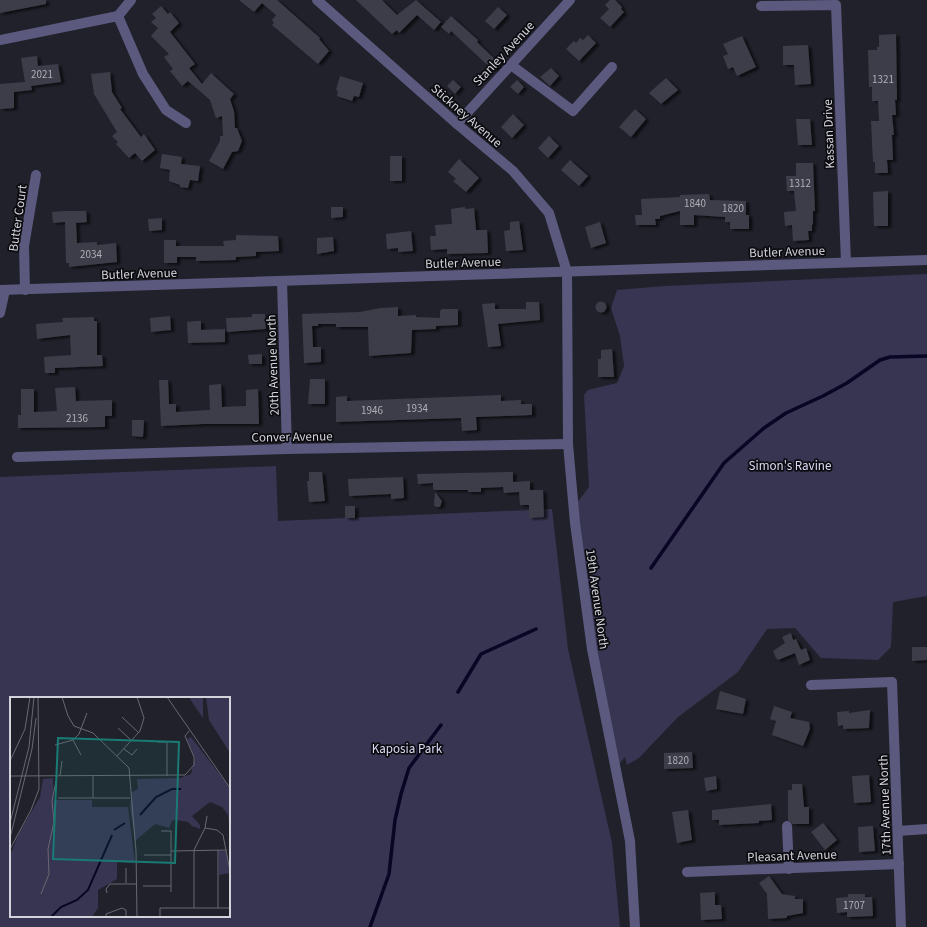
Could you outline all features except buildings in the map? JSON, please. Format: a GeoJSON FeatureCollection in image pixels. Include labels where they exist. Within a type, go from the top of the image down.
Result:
{"type":"FeatureCollection","features":[{"type":"Feature","properties":{"kind":"street"},"geometry":{"type":"LineString","coordinates":[[0,40],[118,16],[131,0]]}},
{"type":"Feature","properties":{"kind":"street","name":"Stickney Avenue"},"geometry":{"type":"LineString","coordinates":[[318,0],[457,124],[513,171],[549,213],[567,272]]}},
{"type":"Feature","properties":{"kind":"street","name":"Stanley Avenue"},"geometry":{"type":"LineString","coordinates":[[457,124],[511,65],[565,1]]}},
{"type":"Feature","properties":{"kind":"street","name":"Kassan Drive"},"geometry":{"type":"LineString","coordinates":[[761,6],[836,5],[846,262]]}},
{"type":"Feature","properties":{"kind":"street"},"geometry":{"type":"LineString","coordinates":[[118,16],[143,74],[166,110],[186,123]]}},
{"type":"Feature","properties":{"kind":"street"},"geometry":{"type":"LineString","coordinates":[[511,65],[573,111],[612,67]]}},
{"type":"Feature","properties":{"kind":"street","name":"Butter Court"},"geometry":{"type":"LineString","coordinates":[[25,290],[24,246],[36,175]]}},
{"type":"Feature","properties":{"kind":"street","name":"Butler Avenue"},"geometry":{"type":"LineString","coordinates":[[3,290],[927,260]]}},
{"type":"Feature","properties":{"kind":"street","name":"19th Avenue North"},"geometry":{"type":"LineString","coordinates":[[567,272],[568,444],[575,523],[587,621],[630,841],[635,927]]}},
{"type":"Feature","properties":{"kind":"street","name":"20th Avenue North"},"geometry":{"type":"LineString","coordinates":[[282,281],[288,449]]}},
{"type":"Feature","properties":{"kind":"street"},"geometry":{"type":"LineString","coordinates":[[0,313],[3,290]]}},
{"type":"Feature","properties":{"kind":"street","name":"Conver Avenue"},"geometry":{"type":"LineString","coordinates":[[17,457],[288,449],[568,444]]}},
{"type":"Feature","properties":{"kind":"street","name":"17th Avenue North"},"geometry":{"type":"LineString","coordinates":[[811,685],[892,682],[901,927]]}},
{"type":"Feature","properties":{"kind":"street"},"geometry":{"type":"LineString","coordinates":[[787,826],[789,869]]}},
{"type":"Feature","properties":{"kind":"street"},"geometry":{"type":"LineString","coordinates":[[898,831],[927,829]]}},
{"type":"Feature","properties":{"kind":"street","name":"Pleasant Avenue"},"geometry":{"type":"LineString","coordinates":[[687,872],[899,864]]}},
{"type":"Feature","properties":{"kind":"green space","name":"Simon's Ravine"},"geometry":{"type":"Polygon","coordinates":[[[927,274],[927,596],[893,602],[891,647],[878,660],[821,658],[795,628],[767,629],[738,672],[678,717],[639,758],[627,765],[625,757],[615,769],[573,508],[589,487],[584,395],[588,390],[617,383],[624,366],[620,336],[611,308],[617,290],[665,286],[927,274]]]}},
{"type":"Feature","properties":{"kind":"green space","name":"Kaposia Park"},"geometry":{"type":"Polygon","coordinates":[[[276,466],[278,521],[552,509],[568,649],[612,843],[620,927],[0,927],[0,477],[276,466]]]}},
{"type":"Feature","properties":{"kind":"waterway"},"geometry":{"type":"LineString","coordinates":[[651,568],[724,463],[764,428],[786,413],[847,383],[880,360],[890,357],[927,356]]}},
{"type":"Feature","properties":{"kind":"waterway"},"geometry":{"type":"LineString","coordinates":[[458,692],[481,654],[536,629]]}},
{"type":"Feature","properties":{"kind":"waterway"},"geometry":{"type":"LineString","coordinates":[[370,927],[389,874],[395,820],[409,768],[441,725]]}}]}
